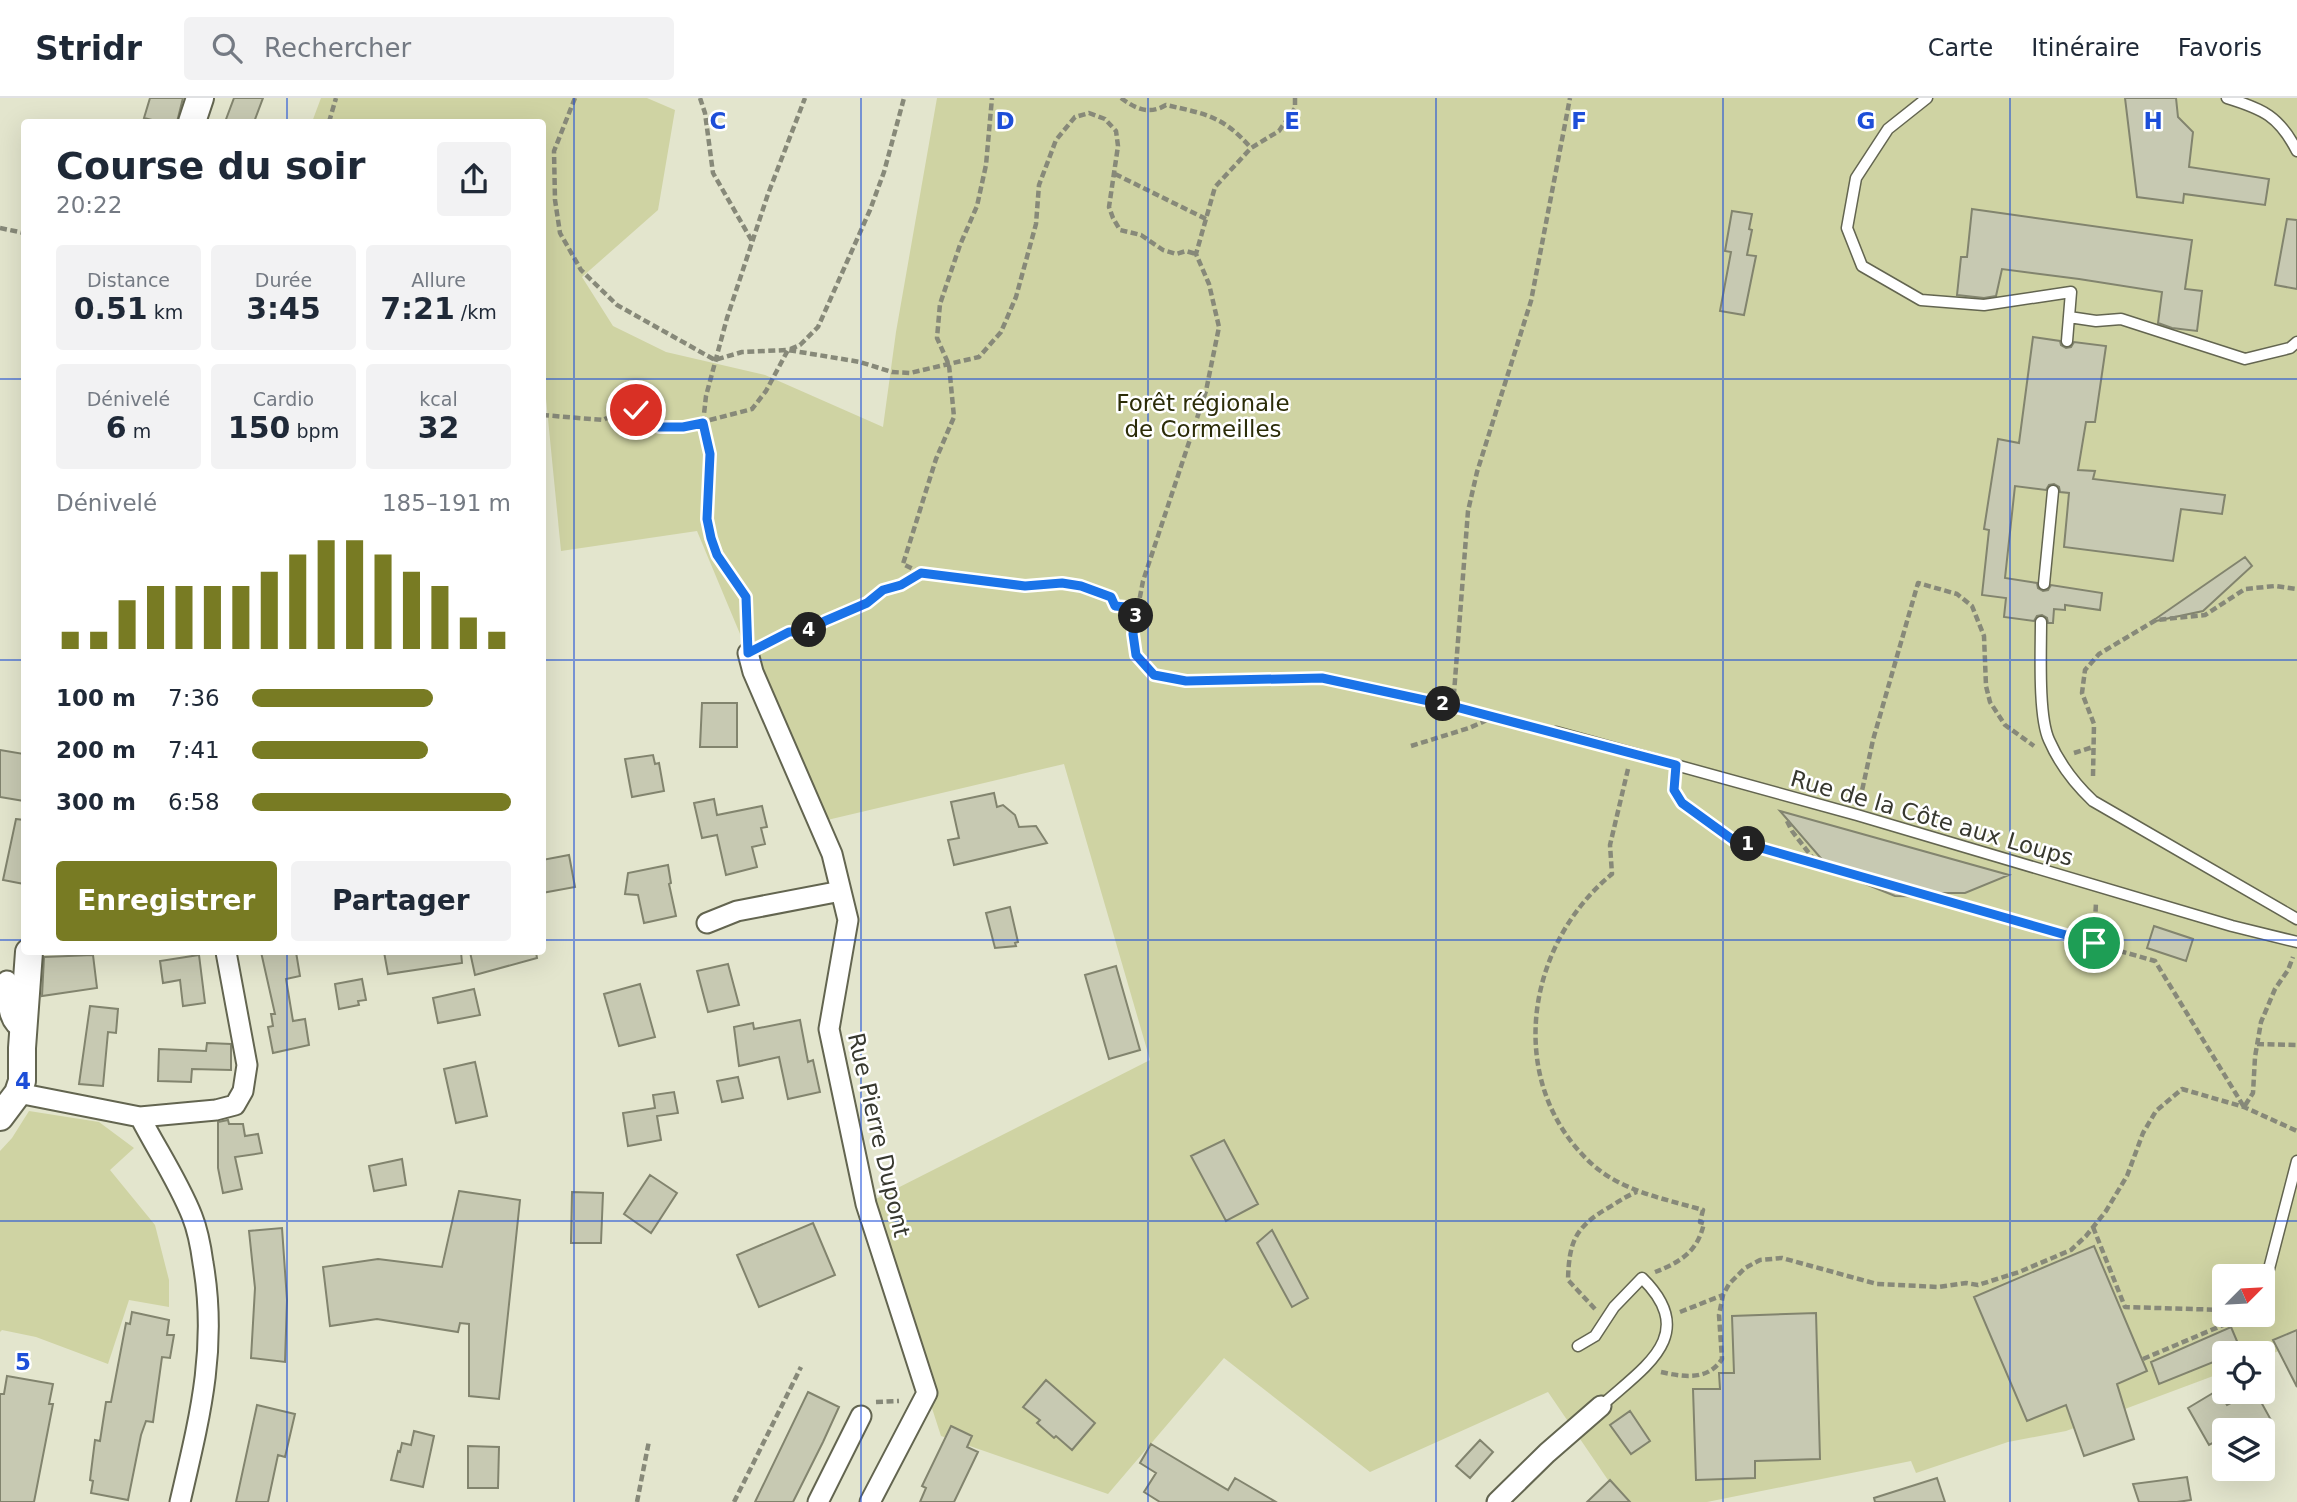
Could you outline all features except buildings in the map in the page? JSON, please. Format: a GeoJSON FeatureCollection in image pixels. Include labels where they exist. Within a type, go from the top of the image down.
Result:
{"type":"FeatureCollection","features":[{"type":"Feature","properties":{"kind":"street"},"geometry":{"type":"LineString","coordinates":[[193,119],[200,98]]}},
{"type":"Feature","properties":{"kind":"street","name":"Rue Pierre Dupont"},"geometry":{"type":"LineString","coordinates":[[748,653],[753,672],[832,854],[848,920],[829,1029],[866,1204],[927,1394],[922,1402]]}},
{"type":"Feature","properties":{"kind":"street"},"geometry":{"type":"LineString","coordinates":[[707,923],[737,911],[841,891]]}},
{"type":"Feature","properties":{"kind":"street"},"geometry":{"type":"LineString","coordinates":[[0,1118],[18,1093],[22,1081],[29,955]]}},
{"type":"Feature","properties":{"kind":"street"},"geometry":{"type":"LineString","coordinates":[[18,1093],[140,1117],[225,1109],[235,1105],[241,1097],[247,1065],[227,955]]}},
{"type":"Feature","properties":{"kind":"street"},"geometry":{"type":"LineString","coordinates":[[7,981],[10,1016],[15,1025],[23,1028]]}},
{"type":"Feature","properties":{"kind":"street"},"geometry":{"type":"LineString","coordinates":[[140,1117],[173,1174],[194,1219],[208,1291],[206,1381],[180,1502]]}},
{"type":"Feature","properties":{"kind":"street"},"geometry":{"type":"LineString","coordinates":[[870,1502],[922,1402]]}},
{"type":"Feature","properties":{"kind":"street"},"geometry":{"type":"LineString","coordinates":[[1497,1502],[1601,1406]]}},
{"type":"Feature","properties":{"kind":"street"},"geometry":{"type":"LineString","coordinates":[[818,1502],[861,1416]]}},
{"type":"Feature","properties":{"kind":"lane"},"geometry":{"type":"LineString","coordinates":[[1927,98],[1888,129],[1856,178],[1847,228],[1862,265],[1921,300],[1984,305],[2071,292],[2067,341]]}},
{"type":"Feature","properties":{"kind":"lane"},"geometry":{"type":"LineString","coordinates":[[2227,98],[2255,106],[2285,128],[2297,151]]}},
{"type":"Feature","properties":{"kind":"lane"},"geometry":{"type":"LineString","coordinates":[[2069,317],[2096,321],[2120,319],[2245,359],[2290,348],[2297,342]]}},
{"type":"Feature","properties":{"kind":"lane"},"geometry":{"type":"LineString","coordinates":[[2044,584],[2053,491]]}},
{"type":"Feature","properties":{"kind":"lane"},"geometry":{"type":"LineString","coordinates":[[2041,622],[2042,697],[2048,738],[2076,785],[2093,801],[2297,919]]}},
{"type":"Feature","properties":{"kind":"lane","name":"Rue de la Côte aux Loups"},"geometry":{"type":"LineString","coordinates":[[1556,732],[1857,815],[2232,926],[2297,942]]}},
{"type":"Feature","properties":{"kind":"lane"},"geometry":{"type":"LineString","coordinates":[[2270,1264],[2297,1161]]}},
{"type":"Feature","properties":{"kind":"lane"},"geometry":{"type":"LineString","coordinates":[[1578,1346],[1595,1336],[1642,1278],[1655,1291],[1668,1325],[1660,1353],[1601,1406]]}},
{"type":"Feature","properties":{"kind":"path"},"geometry":{"type":"LineString","coordinates":[[330,119],[336,98]]}},
{"type":"Feature","properties":{"kind":"path"},"geometry":{"type":"LineString","coordinates":[[575,98],[554,151],[555,200],[560,233],[581,270],[617,305],[715,360],[742,352],[788,351],[860,362],[892,372],[910,373],[979,357],[1001,332],[1026,267],[1036,224],[1039,186],[1056,140],[1075,117],[1089,113],[1105,119],[1116,131],[1118,146],[1110,207],[1120,230],[1141,235],[1163,250],[1176,254],[1186,251],[1196,254]]}},
{"type":"Feature","properties":{"kind":"path"},"geometry":{"type":"LineString","coordinates":[[700,98],[705,113],[713,173],[752,241]]}},
{"type":"Feature","properties":{"kind":"path"},"geometry":{"type":"LineString","coordinates":[[806,98],[752,241],[706,396],[703,423],[710,454],[707,519],[711,538],[717,555],[746,597],[748,653],[789,632],[808,631],[867,603],[883,590],[901,585],[921,573]]}},
{"type":"Feature","properties":{"kind":"path"},"geometry":{"type":"LineString","coordinates":[[546,415],[603,420],[618,412],[636,410],[649,413],[659,427],[683,427],[752,409],[766,391],[788,351],[811,336],[830,304],[884,172],[904,98]]}},
{"type":"Feature","properties":{"kind":"path"},"geometry":{"type":"LineString","coordinates":[[992,98],[986,165],[977,206],[960,245],[940,304],[937,338],[949,365],[954,417],[936,459],[903,564],[921,573],[1025,586],[1062,583],[1081,586],[1111,597],[1115,606],[1137,608]]}},
{"type":"Feature","properties":{"kind":"path"},"geometry":{"type":"LineString","coordinates":[[1121,98],[1144,111],[1158,110],[1166,105],[1206,113],[1234,128],[1251,148]]}},
{"type":"Feature","properties":{"kind":"path"},"geometry":{"type":"LineString","coordinates":[[1295,98],[1294,108],[1279,131],[1251,148],[1215,187],[1196,254],[1209,284],[1219,327],[1206,391],[1143,581],[1133,634],[1136,655],[1154,675],[1186,681],[1322,678],[1556,732]]}},
{"type":"Feature","properties":{"kind":"path"},"geometry":{"type":"LineString","coordinates":[[1452,706],[1468,512],[1531,301],[1570,98]]}},
{"type":"Feature","properties":{"kind":"path"},"geometry":{"type":"LineString","coordinates":[[1115,174],[1206,219]]}},
{"type":"Feature","properties":{"kind":"path"},"geometry":{"type":"LineString","coordinates":[[0,228],[21,232]]}},
{"type":"Feature","properties":{"kind":"path"},"geometry":{"type":"LineString","coordinates":[[1857,815],[1873,740],[1918,583],[1957,594],[1972,606],[1983,636],[1986,686],[1990,702],[2005,725],[2024,741],[2059,758]]}},
{"type":"Feature","properties":{"kind":"path"},"geometry":{"type":"LineString","coordinates":[[2093,747],[2094,724],[2082,693],[2085,670],[2099,654],[2156,621],[2205,615],[2245,589],[2275,586],[2297,589]]}},
{"type":"Feature","properties":{"kind":"path"},"geometry":{"type":"LineString","coordinates":[[1411,746],[1495,716]]}},
{"type":"Feature","properties":{"kind":"path"},"geometry":{"type":"LineString","coordinates":[[1632,753],[1610,845],[1612,874],[1578,907],[1551,954],[1535,1016],[1538,1067],[1546,1099],[1559,1125],[1594,1166],[1637,1192],[1703,1210],[1700,1222],[1704,1223],[1701,1238],[1688,1254],[1675,1264],[1642,1278]]}},
{"type":"Feature","properties":{"kind":"path"},"geometry":{"type":"LineString","coordinates":[[1676,765],[1674,790],[1682,803],[1733,840],[2155,961],[2244,1107]]}},
{"type":"Feature","properties":{"kind":"path"},"geometry":{"type":"LineString","coordinates":[[1787,821],[1818,865]]}},
{"type":"Feature","properties":{"kind":"path"},"geometry":{"type":"LineString","coordinates":[[2094,943],[2096,901],[2100,887]]}},
{"type":"Feature","properties":{"kind":"path"},"geometry":{"type":"LineString","coordinates":[[2244,1107],[2253,1093],[2261,1022],[2275,989],[2288,970],[2297,942]]}},
{"type":"Feature","properties":{"kind":"path"},"geometry":{"type":"LineString","coordinates":[[2257,1044],[2297,1045]]}},
{"type":"Feature","properties":{"kind":"path"},"geometry":{"type":"LineString","coordinates":[[1643,1368],[1695,1377],[1707,1374],[1718,1365],[1722,1359],[1719,1315],[1723,1295],[1729,1284],[1745,1268],[1760,1260],[1782,1258],[1877,1284],[1939,1287],[1965,1283],[1978,1285],[2019,1272],[2071,1250],[2093,1227],[2127,1176],[2143,1133],[2156,1111],[2182,1089],[2244,1107],[2297,1130]]}},
{"type":"Feature","properties":{"kind":"path"},"geometry":{"type":"LineString","coordinates":[[1606,1320],[1568,1280],[1568,1258],[1580,1228],[1591,1217],[1637,1192]]}},
{"type":"Feature","properties":{"kind":"path"},"geometry":{"type":"LineString","coordinates":[[2093,1227],[2125,1307],[2212,1310]]}},
{"type":"Feature","properties":{"kind":"path"},"geometry":{"type":"LineString","coordinates":[[1667,1319],[1723,1295]]}},
{"type":"Feature","properties":{"kind":"path"},"geometry":{"type":"LineString","coordinates":[[2143,1359],[2226,1327]]}},
{"type":"Feature","properties":{"kind":"path"},"geometry":{"type":"LineString","coordinates":[[734,1502],[801,1367]]}},
{"type":"Feature","properties":{"kind":"path"},"geometry":{"type":"LineString","coordinates":[[861,1416],[872,1402],[922,1402]]}},
{"type":"Feature","properties":{"kind":"path"},"geometry":{"type":"LineString","coordinates":[[637,1502],[649,1441]]}},
{"type":"Feature","properties":{"kind":"green space","name":"Forêt régionale de Cormeilles"},"geometry":{"type":"Polygon","coordinates":[[[321,98],[647,98],[675,110],[658,210],[582,277],[613,326],[666,352],[765,375],[883,427],[896,332],[937,98],[2297,98],[2297,1344],[2275,1352],[2275,1341],[2212,1341],[2212,1376],[2066,1431],[2008,1442],[1916,1473],[1911,1461],[1707,1502],[1623,1502],[1548,1392],[1370,1472],[1224,1358],[1108,1494],[941,1436],[866,1204],[1150,1060],[1064,764],[823,821],[697,531],[561,551],[546,399],[546,119],[313,119],[321,98]]]}},
{"type":"Feature","properties":{"kind":"green space"},"geometry":{"type":"Polygon","coordinates":[[[29,1111],[99,1122],[134,1148],[110,1170],[155,1225],[169,1280],[169,1307],[129,1300],[108,1364],[36,1337],[2,1330],[0,1332],[0,1151],[29,1111]]]}},
{"type":"Feature","properties":{"kind":"route"},"geometry":{"type":"LineString","coordinates":[[636,410],[649,413],[659,427],[683,427],[703,423],[710,454],[707,519],[717,555],[746,597],[748,653],[789,632],[808,631],[867,603],[883,590],[901,585],[921,573],[1025,586],[1062,583],[1081,586],[1111,597],[1115,606],[1137,608],[1133,634],[1136,655],[1154,675],[1186,681],[1322,678],[1495,716],[1676,765],[1674,790],[1682,803],[1733,840],[2094,943]]}}]}
